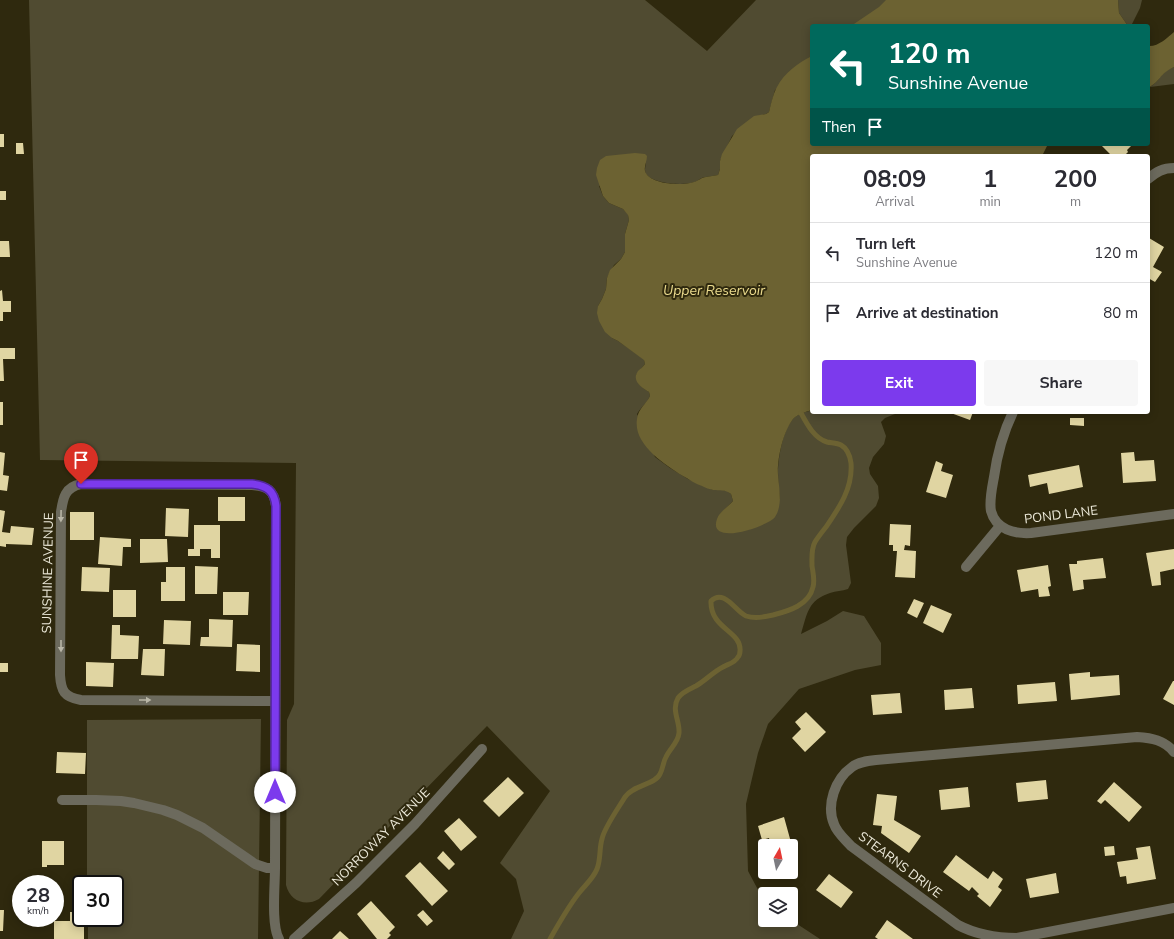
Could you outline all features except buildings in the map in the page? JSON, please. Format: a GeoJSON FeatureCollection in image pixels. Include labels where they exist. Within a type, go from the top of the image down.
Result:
{"type":"FeatureCollection","features":[{"type":"Feature","properties":{"kind":"street"},"geometry":{"type":"LineString","coordinates":[[1150,178],[1163,170],[1174,168]]}},
{"type":"Feature","properties":{"kind":"street"},"geometry":{"type":"LineString","coordinates":[[966,567],[1000,526],[991,512],[991,492],[999,450],[1012,414]]}},
{"type":"Feature","properties":{"kind":"street","name":"SUNSHINE AVENUE"},"geometry":{"type":"LineString","coordinates":[[275,701],[81,700],[65,693],[62,688],[60,675],[61,512],[64,494],[76,485],[81,484],[252,484],[265,487],[270,490],[275,500],[276,506],[275,926],[279,939]]}},
{"type":"Feature","properties":{"kind":"street","name":"POND LANE"},"geometry":{"type":"LineString","coordinates":[[1000,526],[1015,532],[1032,533],[1174,514]]}},
{"type":"Feature","properties":{"kind":"street","name":"STEARNS DRIVE"},"geometry":{"type":"LineString","coordinates":[[1174,752],[1170,746],[1164,742],[1149,738],[1137,737],[876,760],[860,763],[852,767],[846,773],[835,789],[831,807],[833,823],[851,846],[958,925],[976,934],[998,938],[1017,938],[1174,908]]}},
{"type":"Feature","properties":{"kind":"street","name":"NORROWAY AVENUE"},"geometry":{"type":"LineString","coordinates":[[294,939],[356,883],[415,824],[482,749]]}},
{"type":"Feature","properties":{"kind":"street"},"geometry":{"type":"LineString","coordinates":[[62,800],[121,801],[163,810],[203,828],[255,864],[267,868],[275,868]]}},
{"type":"Feature","properties":{"kind":"shaded area"},"geometry":{"type":"Polygon","coordinates":[[[29,0],[645,0],[707,51],[756,0],[896,0],[866,24],[810,24],[810,66],[775,90],[769,112],[754,117],[732,136],[720,161],[718,175],[684,184],[663,182],[651,178],[646,174],[646,163],[599,186],[603,196],[609,203],[623,209],[628,214],[629,220],[625,234],[625,252],[621,259],[614,265],[607,278],[606,289],[598,306],[612,338],[644,359],[645,364],[636,375],[639,383],[649,392],[650,396],[637,414],[655,457],[688,479],[713,490],[723,490],[731,494],[733,501],[720,514],[747,530],[752,528],[780,498],[778,473],[780,451],[787,428],[795,417],[810,411],[810,414],[895,414],[885,418],[881,422],[886,436],[884,444],[873,457],[869,468],[870,474],[878,486],[879,498],[876,506],[847,537],[846,545],[851,583],[848,589],[832,592],[823,596],[813,604],[807,614],[801,634],[843,611],[864,616],[881,643],[881,665],[855,670],[799,689],[768,724],[758,753],[746,804],[748,871],[758,890],[758,927],[798,927],[798,925],[820,939],[511,939],[524,911],[516,879],[500,863],[550,791],[487,726],[319,899],[303,902],[295,899],[288,891],[286,885],[287,720],[294,704],[296,463],[40,460],[29,0]]]}},
{"type":"Feature","properties":{"kind":"shaded area"},"geometry":{"type":"Polygon","coordinates":[[[1118,0],[1142,0],[1140,8],[1132,24],[1127,24],[1119,13],[1118,0]]]}},
{"type":"Feature","properties":{"kind":"shaded area"},"geometry":{"type":"Polygon","coordinates":[[[1174,67],[1174,84],[1150,87],[1166,71],[1174,67]]]}},
{"type":"Feature","properties":{"kind":"shaded area"},"geometry":{"type":"Polygon","coordinates":[[[261,719],[258,939],[88,939],[88,927],[124,927],[124,875],[87,875],[87,720],[261,719]]]}},
{"type":"Feature","properties":{"kind":"water"},"geometry":{"type":"Polygon","coordinates":[[[886,0],[1118,0],[1119,13],[1127,24],[854,24],[879,7],[886,0]]]}},
{"type":"Feature","properties":{"kind":"water"},"geometry":{"type":"Polygon","coordinates":[[[1174,32],[1174,67],[1169,69],[1150,87],[1150,46],[1159,44],[1174,32]]]}},
{"type":"Feature","properties":{"kind":"water","name":"Upper Reservoir"},"geometry":{"type":"Polygon","coordinates":[[[810,57],[810,146],[1047,146],[1043,154],[810,154],[810,410],[799,414],[793,419],[786,431],[778,469],[780,502],[775,517],[770,521],[750,529],[739,532],[721,532],[716,527],[717,519],[718,516],[733,501],[731,494],[729,492],[713,490],[694,483],[667,466],[645,445],[637,428],[637,419],[640,409],[650,396],[649,392],[638,384],[636,378],[638,371],[645,364],[644,360],[605,332],[599,321],[597,313],[598,306],[606,289],[607,278],[610,270],[621,259],[625,252],[625,234],[629,220],[628,215],[623,209],[609,203],[603,196],[596,175],[597,168],[600,160],[606,156],[635,153],[645,154],[647,156],[645,171],[648,176],[660,182],[683,184],[696,181],[704,177],[718,175],[722,154],[737,129],[754,116],[769,112],[774,93],[783,77],[810,57]]]}},
{"type":"Feature","properties":{"kind":"waterway"},"geometry":{"type":"LineString","coordinates":[[550,939],[571,904],[595,873],[599,862],[603,834],[625,797],[633,790],[654,781],[660,774],[665,759],[676,743],[679,733],[675,707],[678,698],[684,692],[699,684],[719,669],[733,662],[739,656],[739,644],[715,618],[711,601],[721,597],[730,602],[742,614],[746,616],[760,617],[773,615],[792,609],[803,603],[811,593],[814,582],[812,551],[817,538],[836,512],[844,497],[850,481],[851,463],[847,451],[839,444],[827,442],[818,437],[811,430],[801,413]]}},
{"type":"Feature","properties":{"kind":"route"},"geometry":{"type":"LineString","coordinates":[[81,484],[252,484],[265,487],[270,490],[276,506],[275,792]]}}]}
